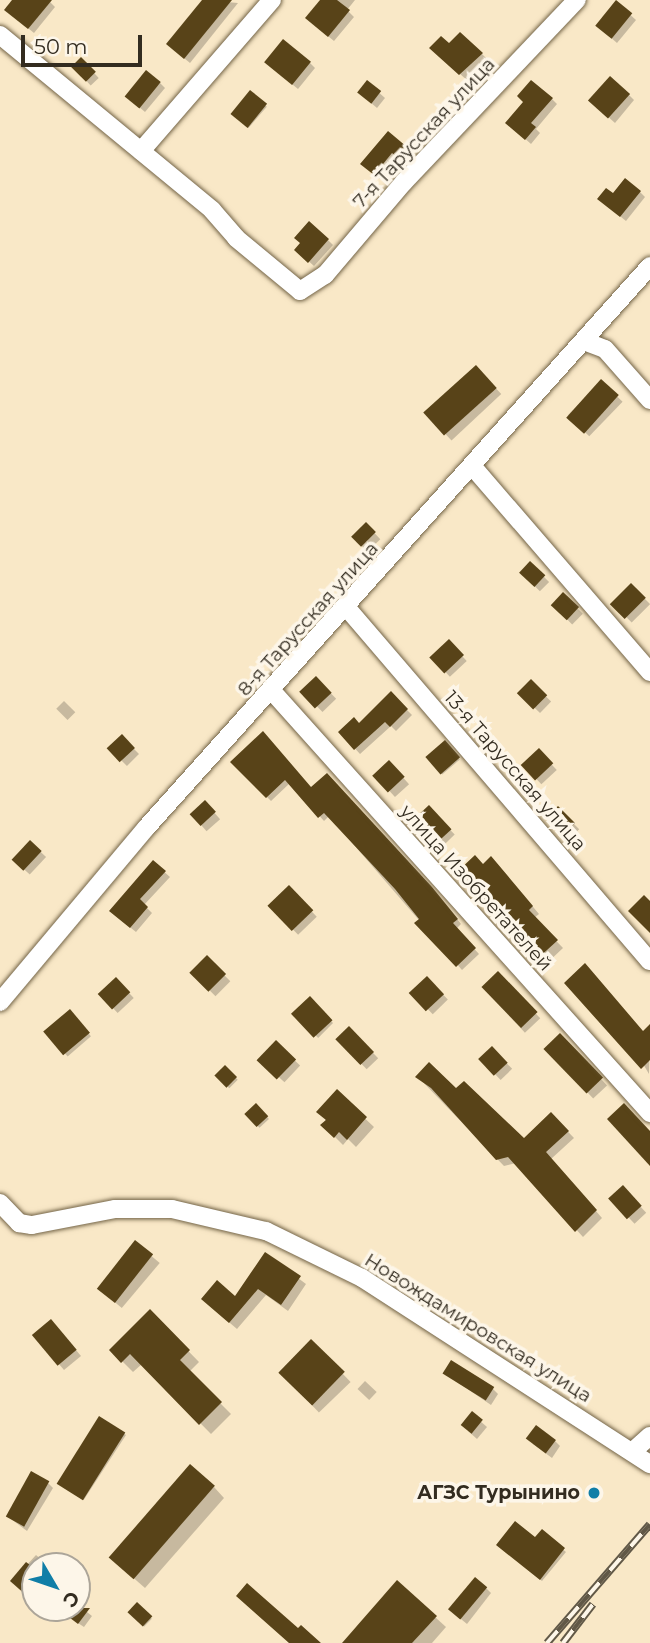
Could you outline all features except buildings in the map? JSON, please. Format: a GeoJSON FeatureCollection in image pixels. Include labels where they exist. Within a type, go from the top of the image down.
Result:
{"type":"FeatureCollection","features":[{"type":"Feature","properties":{"kind":"street"},"geometry":{"type":"LineString","coordinates":[[0,34],[141,151],[272,0]]}},
{"type":"Feature","properties":{"kind":"street","name":"7-я Тарусская улица"},"geometry":{"type":"LineString","coordinates":[[141,151],[300,291],[325,275],[404,182],[577,0]]}},
{"type":"Feature","properties":{"kind":"street","name":"8-я Тарусская улица"},"geometry":{"type":"LineString","coordinates":[[0,1002],[146,828],[347,608],[650,266]]}},
{"type":"Feature","properties":{"kind":"street"},"geometry":{"type":"LineString","coordinates":[[584,341],[605,349],[650,400]]}},
{"type":"Feature","properties":{"kind":"street"},"geometry":{"type":"LineString","coordinates":[[473,467],[650,672]]}},
{"type":"Feature","properties":{"kind":"street","name":"13-я Тарусская улица"},"geometry":{"type":"LineString","coordinates":[[347,608],[650,961]]}},
{"type":"Feature","properties":{"kind":"street","name":"улица Изобретателей"},"geometry":{"type":"LineString","coordinates":[[272,691],[650,1113]]}},
{"type":"Feature","properties":{"kind":"street","name":"Новождамировская улица"},"geometry":{"type":"LineString","coordinates":[[0,1203],[19,1223],[32,1224],[115,1209],[172,1209],[266,1231],[362,1278],[650,1464]]}},
{"type":"Feature","properties":{"kind":"street"},"geometry":{"type":"LineString","coordinates":[[632,1451],[650,1436]]}},
{"type":"Feature","properties":{"kind":"railway"},"geometry":{"type":"LineString","coordinates":[[547,1643],[650,1524]]}},
{"type":"Feature","properties":{"kind":"railway"},"geometry":{"type":"LineString","coordinates":[[563,1643],[593,1604]]}},
{"type":"Feature","properties":{"kind":"place","name":"АГЗС Турынино"},"geometry":{"type":"Point","coordinates":[594,1493]}}]}
